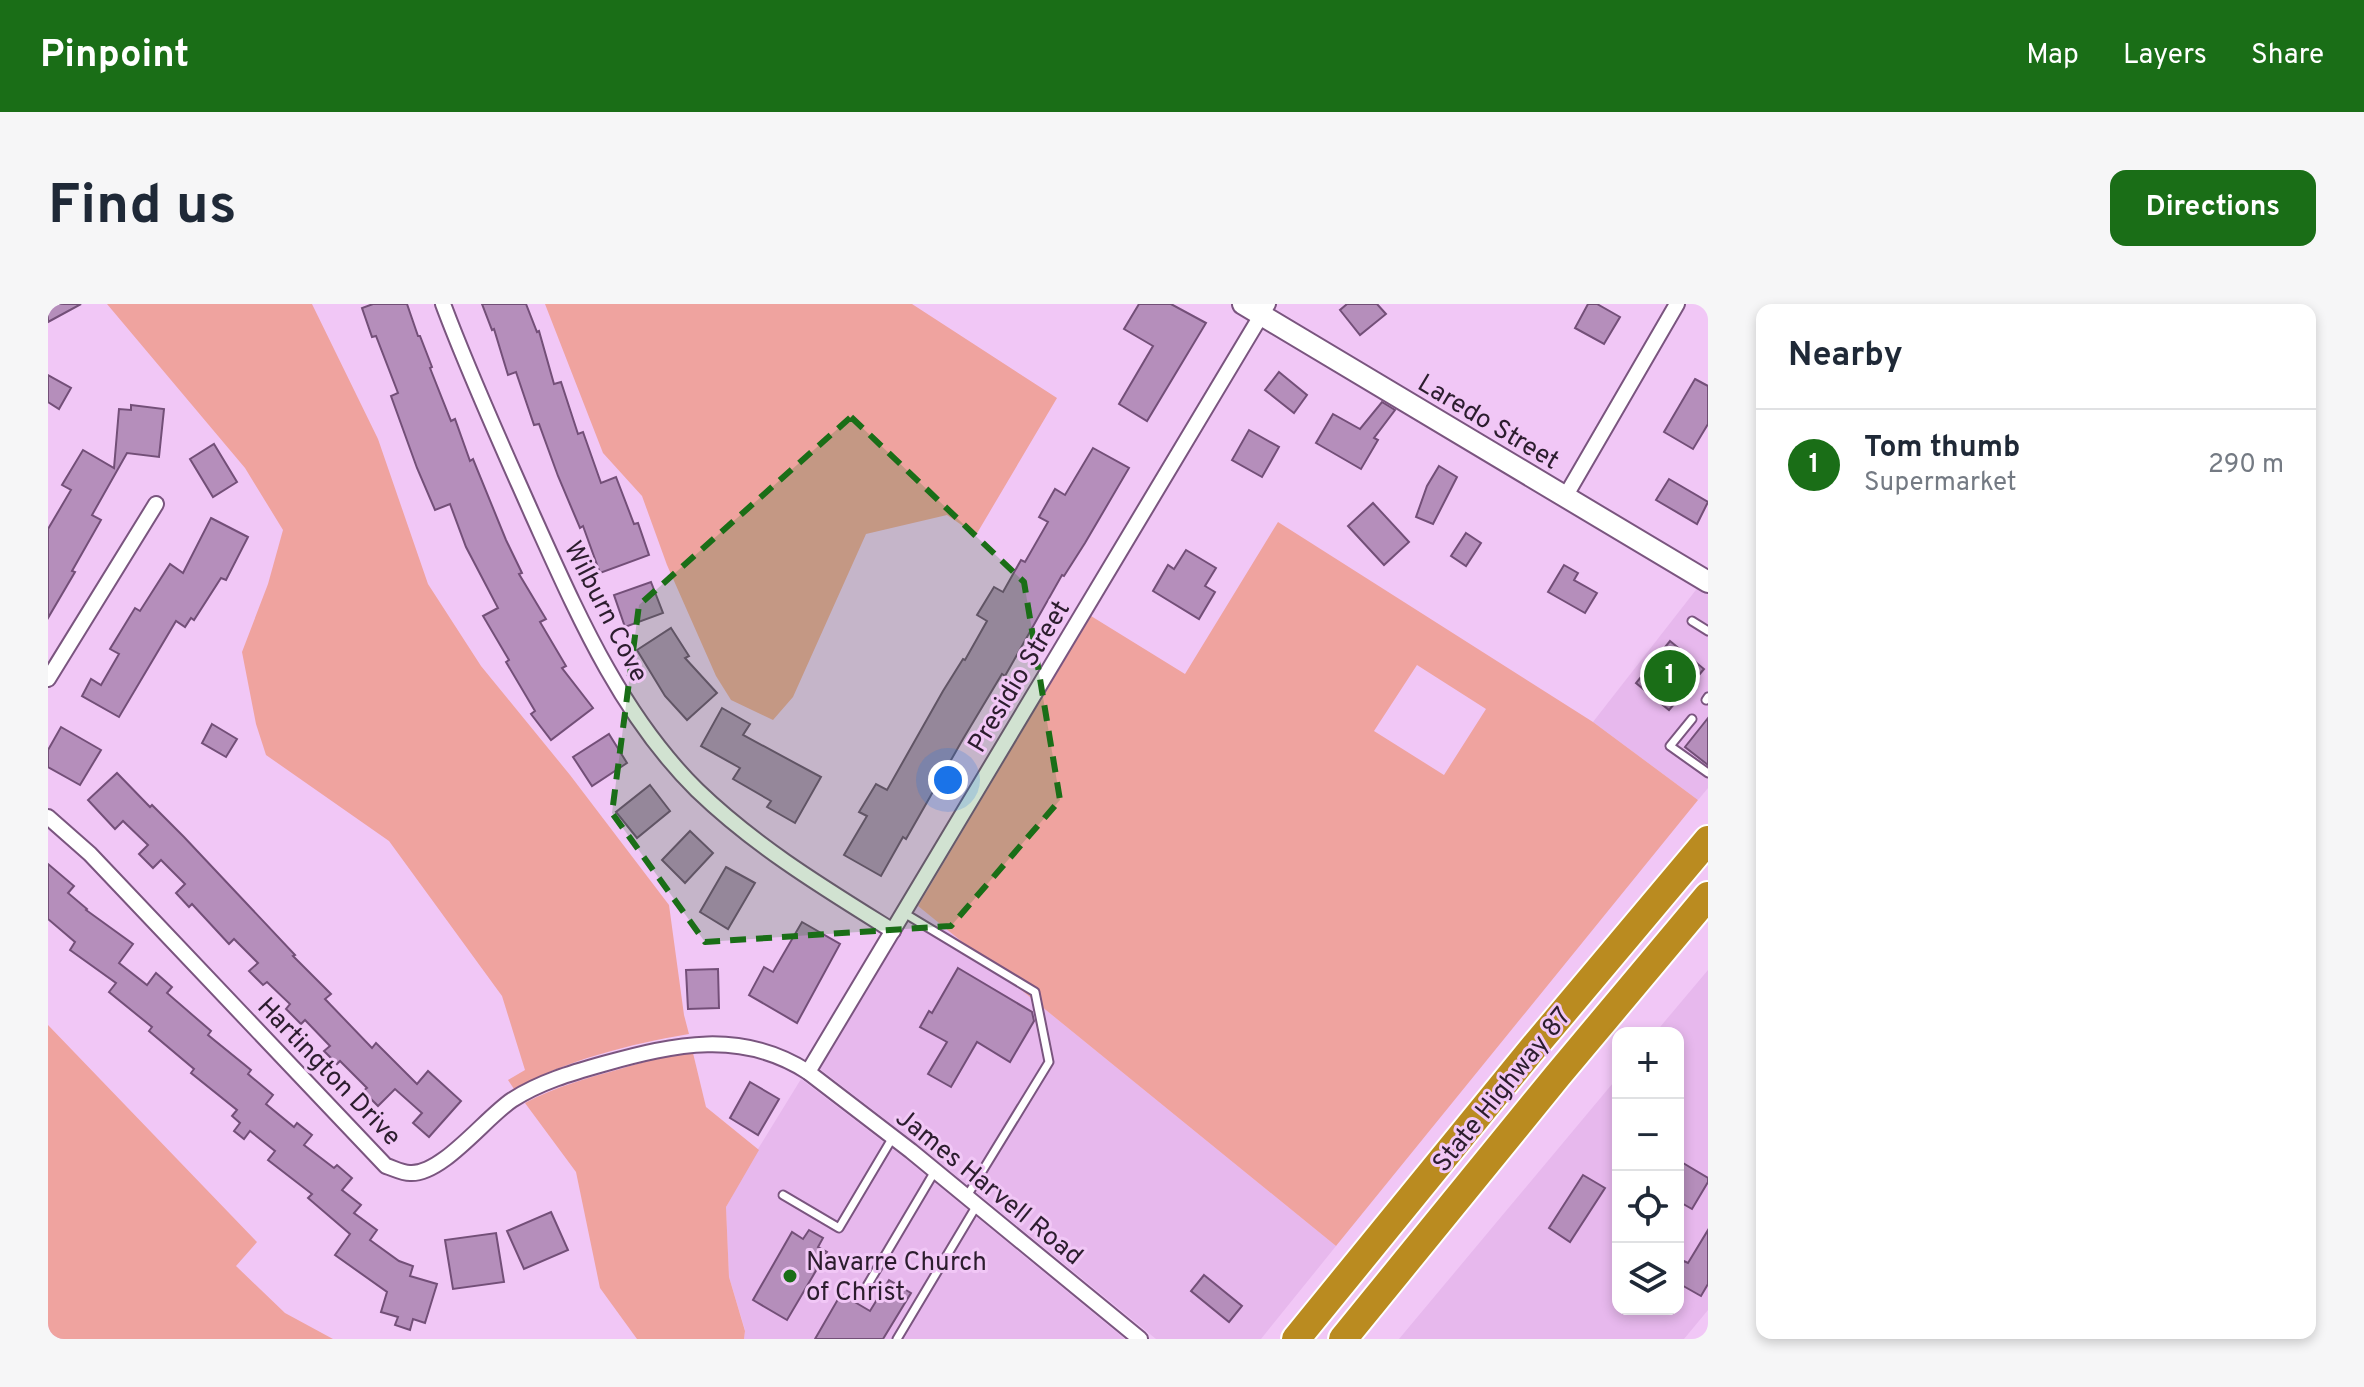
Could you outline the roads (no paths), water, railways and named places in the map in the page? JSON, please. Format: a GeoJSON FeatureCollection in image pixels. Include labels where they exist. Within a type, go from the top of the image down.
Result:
{"type":"FeatureCollection","features":[{"type":"Feature","properties":{"kind":"highway","name":"State Highway 87"},"geometry":{"type":"LineString","coordinates":[[1296,1339],[1519,1065],[1708,840]]}},
{"type":"Feature","properties":{"kind":"highway"},"geometry":{"type":"LineString","coordinates":[[1343,1339],[1708,896]]}},
{"type":"Feature","properties":{"kind":"street","name":"Wilburn Cove"},"geometry":{"type":"LineString","coordinates":[[443,304],[485,409],[565,587],[601,662],[646,728],[695,788],[737,826],[780,859],[893,931]]}},
{"type":"Feature","properties":{"kind":"street","name":"Laredo Street"},"geometry":{"type":"LineString","coordinates":[[1243,304],[1265,310],[1708,582]]}},
{"type":"Feature","properties":{"kind":"street"},"geometry":{"type":"LineString","coordinates":[[1565,497],[1677,304]]}},
{"type":"Feature","properties":{"kind":"street","name":"Presidio Street"},"geometry":{"type":"LineString","coordinates":[[808,1072],[1265,310]]}},
{"type":"Feature","properties":{"kind":"street"},"geometry":{"type":"LineString","coordinates":[[48,679],[156,504]]}},
{"type":"Feature","properties":{"kind":"street","name":"Hartington Drive"},"geometry":{"type":"LineString","coordinates":[[48,817],[90,854],[386,1166],[410,1173],[433,1167],[502,1107],[544,1083],[657,1049],[689,1044],[732,1045],[779,1056],[808,1072]]}},
{"type":"Feature","properties":{"kind":"street","name":"James Harvell Road"},"geometry":{"type":"LineString","coordinates":[[808,1072],[893,1137],[1140,1339]]}},
{"type":"Feature","properties":{"kind":"street"},"geometry":{"type":"LineString","coordinates":[[1326,1339],[1398,1250],[1493,1155]]}},
{"type":"Feature","properties":{"kind":"lane"},"geometry":{"type":"LineString","coordinates":[[1692,621],[1708,631]]}},
{"type":"Feature","properties":{"kind":"lane"},"geometry":{"type":"LineString","coordinates":[[1692,719],[1670,746],[1708,773]]}},
{"type":"Feature","properties":{"kind":"lane"},"geometry":{"type":"LineString","coordinates":[[897,1339],[1049,1062],[1035,992],[904,913]]}},
{"type":"Feature","properties":{"kind":"lane"},"geometry":{"type":"LineString","coordinates":[[783,1195],[839,1228],[893,1137]]}},
{"type":"Feature","properties":{"kind":"lane"},"geometry":{"type":"LineString","coordinates":[[864,1291],[935,1171]]}},
{"type":"Feature","properties":{"kind":"place","name":"Tom thumb"},"geometry":{"type":"Point","coordinates":[1670,676]}},
{"type":"Feature","properties":{"kind":"place","name":"Navarre Church of Christ"},"geometry":{"type":"Point","coordinates":[790,1276]}}]}
